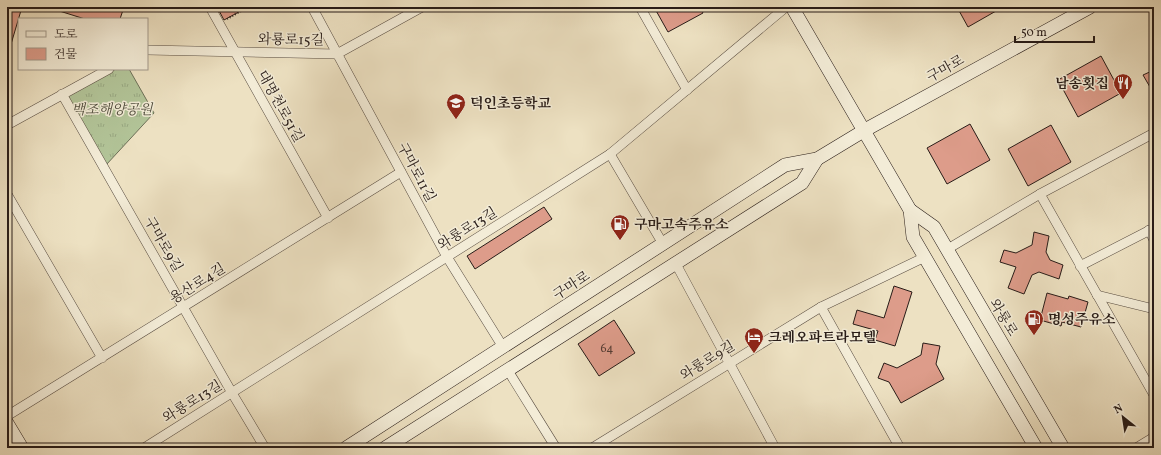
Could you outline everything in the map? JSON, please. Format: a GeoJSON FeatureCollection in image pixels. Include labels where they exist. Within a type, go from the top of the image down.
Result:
{"type":"FeatureCollection","features":[{"type":"Feature","properties":{"kind":"main road","name":"구마로"},"geometry":{"type":"LineString","coordinates":[[346,448],[785,165],[817,160],[865,130],[1090,7]]}},
{"type":"Feature","properties":{"kind":"main road","name":"와룡로"},"geometry":{"type":"LineString","coordinates":[[794,8],[910,210],[913,237],[1036,448]]}},
{"type":"Feature","properties":{"kind":"main road","name":"구마로"},"geometry":{"type":"LineString","coordinates":[[385,448],[507,369],[802,184],[817,160]]}},
{"type":"Feature","properties":{"kind":"main road","name":"와룡로"},"geometry":{"type":"LineString","coordinates":[[910,210],[934,227],[946,250],[1063,448]]}},
{"type":"Feature","properties":{"kind":"main road"},"geometry":{"type":"LineString","coordinates":[[7,423],[22,448]]}},
{"type":"Feature","properties":{"kind":"street","name":"대명천로51길"},"geometry":{"type":"LineString","coordinates":[[210,7],[328,218]]}},
{"type":"Feature","properties":{"kind":"street","name":"구마로11길"},"geometry":{"type":"LineString","coordinates":[[312,7],[447,257],[503,347]]}},
{"type":"Feature","properties":{"kind":"street","name":"와룡로15길"},"geometry":{"type":"LineString","coordinates":[[148,50],[337,54],[422,7]]}},
{"type":"Feature","properties":{"kind":"street"},"geometry":{"type":"LineString","coordinates":[[640,7],[687,90]]}},
{"type":"Feature","properties":{"kind":"street","name":"와룡로13길"},"geometry":{"type":"LineString","coordinates":[[144,448],[610,154],[687,90],[794,8]]}},
{"type":"Feature","properties":{"kind":"street"},"geometry":{"type":"LineString","coordinates":[[7,125],[107,70]]}},
{"type":"Feature","properties":{"kind":"street","name":"구마로9길"},"geometry":{"type":"LineString","coordinates":[[62,94],[232,393],[265,448]]}},
{"type":"Feature","properties":{"kind":"street"},"geometry":{"type":"LineString","coordinates":[[946,250],[1040,194],[1154,133]]}},
{"type":"Feature","properties":{"kind":"street"},"geometry":{"type":"LineString","coordinates":[[610,154],[663,244]]}},
{"type":"Feature","properties":{"kind":"street","name":"용산로4길"},"geometry":{"type":"LineString","coordinates":[[7,416],[402,172]]}},
{"type":"Feature","properties":{"kind":"street"},"geometry":{"type":"LineString","coordinates":[[7,194],[102,358]]}},
{"type":"Feature","properties":{"kind":"street"},"geometry":{"type":"LineString","coordinates":[[1040,194],[1154,396]]}},
{"type":"Feature","properties":{"kind":"street"},"geometry":{"type":"LineString","coordinates":[[1080,266],[1151,229],[1154,240]]}},
{"type":"Feature","properties":{"kind":"street","name":"와룡로9길"},"geometry":{"type":"LineString","coordinates":[[592,448],[821,307],[925,258]]}},
{"type":"Feature","properties":{"kind":"street"},"geometry":{"type":"LineString","coordinates":[[676,264],[775,448]]}},
{"type":"Feature","properties":{"kind":"street"},"geometry":{"type":"LineString","coordinates":[[1097,295],[1154,309]]}},
{"type":"Feature","properties":{"kind":"street"},"geometry":{"type":"LineString","coordinates":[[821,307],[900,448]]}},
{"type":"Feature","properties":{"kind":"street"},"geometry":{"type":"LineString","coordinates":[[507,369],[556,448]]}},
{"type":"Feature","properties":{"kind":"street"},"geometry":{"type":"LineString","coordinates":[[1136,448],[1154,437]]}},
{"type":"Feature","properties":{"kind":"path"},"geometry":{"type":"LineString","coordinates":[[219,23],[248,7]]}},
{"type":"Feature","properties":{"kind":"green space","name":"백조해양공원"},"geometry":{"type":"Polygon","coordinates":[[[114,70],[130,70],[154,113],[106,165],[66,96],[114,70]]]}},
{"type":"Feature","properties":{"kind":"building"},"geometry":{"type":"Polygon","coordinates":[[[7,7],[22,7],[9,51],[7,50],[7,7]]]}},
{"type":"Feature","properties":{"kind":"building"},"geometry":{"type":"Polygon","coordinates":[[[53,7],[124,7],[120,18],[82,18],[53,9],[53,7]]]}},
{"type":"Feature","properties":{"kind":"building"},"geometry":{"type":"Polygon","coordinates":[[[217,7],[248,7],[224,20],[217,7]]]}},
{"type":"Feature","properties":{"kind":"building"},"geometry":{"type":"Polygon","coordinates":[[[654,7],[700,7],[703,13],[668,32],[654,7]]]}},
{"type":"Feature","properties":{"kind":"building"},"geometry":{"type":"Polygon","coordinates":[[[957,7],[1003,7],[968,27],[957,7]]]}},
{"type":"Feature","properties":{"kind":"building"},"geometry":{"type":"Polygon","coordinates":[[[1101,56],[1121,93],[1078,117],[1058,80],[1101,56]]]}},
{"type":"Feature","properties":{"kind":"building"},"geometry":{"type":"Polygon","coordinates":[[[1154,70],[1154,94],[1143,75],[1154,70]]]}},
{"type":"Feature","properties":{"kind":"building"},"geometry":{"type":"Polygon","coordinates":[[[970,124],[990,160],[947,184],[927,148],[970,124]]]}},
{"type":"Feature","properties":{"kind":"building"},"geometry":{"type":"Polygon","coordinates":[[[1051,125],[1071,162],[1028,186],[1008,149],[1051,125]]]}},
{"type":"Feature","properties":{"kind":"building"},"geometry":{"type":"Polygon","coordinates":[[[544,207],[552,219],[475,269],[467,256],[544,207]]]}},
{"type":"Feature","properties":{"kind":"building"},"geometry":{"type":"Polygon","coordinates":[[[1034,232],[1049,236],[1046,252],[1050,260],[1063,265],[1059,279],[1039,272],[1032,275],[1024,294],[1008,288],[1016,267],[1000,262],[1004,250],[1016,253],[1032,245],[1034,232]]]}},
{"type":"Feature","properties":{"kind":"building"},"geometry":{"type":"Polygon","coordinates":[[[894,286],[912,292],[895,346],[875,340],[878,331],[853,324],[857,310],[884,318],[894,286]]]}},
{"type":"Feature","properties":{"kind":"building"},"geometry":{"type":"Polygon","coordinates":[[[1047,293],[1068,299],[1069,296],[1088,302],[1081,327],[1062,322],[1061,326],[1040,320],[1047,293]]]}},
{"type":"Feature","properties":{"kind":"building"},"geometry":{"type":"Polygon","coordinates":[[[614,320],[635,353],[599,376],[578,344],[614,320]]]}},
{"type":"Feature","properties":{"kind":"building"},"geometry":{"type":"Polygon","coordinates":[[[923,343],[940,346],[936,364],[944,379],[901,403],[889,382],[878,378],[884,363],[897,368],[921,355],[923,343]]]}},
{"type":"Feature","properties":{"kind":"place","name":"남송횟집"},"geometry":{"type":"Point","coordinates":[1123,100]}},
{"type":"Feature","properties":{"kind":"place","name":"덕인초등학교"},"geometry":{"type":"Point","coordinates":[456,120]}},
{"type":"Feature","properties":{"kind":"place","name":"구마고속주유소"},"geometry":{"type":"Point","coordinates":[620,241]}},
{"type":"Feature","properties":{"kind":"place","name":"명성주유소"},"geometry":{"type":"Point","coordinates":[1034,336]}},
{"type":"Feature","properties":{"kind":"place","name":"크레오파트라모텔"},"geometry":{"type":"Point","coordinates":[754,354]}}]}
